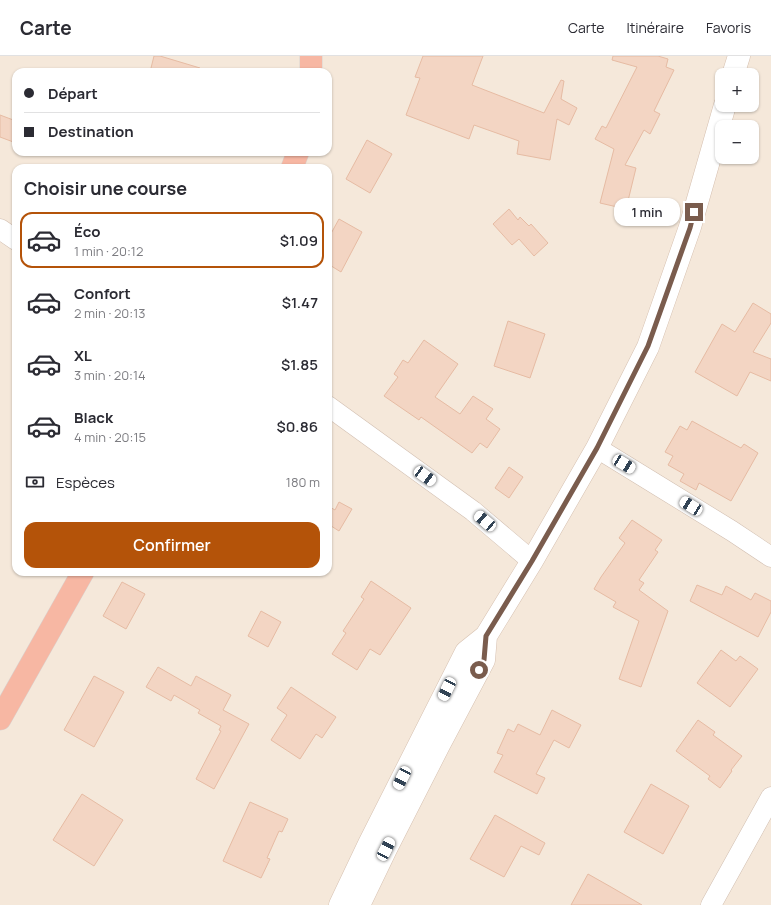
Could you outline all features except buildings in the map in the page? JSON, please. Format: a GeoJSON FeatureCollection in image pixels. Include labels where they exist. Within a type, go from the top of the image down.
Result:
{"type":"FeatureCollection","features":[{"type":"Feature","properties":{"kind":"highway"},"geometry":{"type":"LineString","coordinates":[[311,56],[312,68]]}},
{"type":"Feature","properties":{"kind":"highway"},"geometry":{"type":"LineString","coordinates":[[0,719],[81,576]]}},
{"type":"Feature","properties":{"kind":"street"},"geometry":{"type":"LineString","coordinates":[[735,68],[738,56]]}},
{"type":"Feature","properties":{"kind":"street"},"geometry":{"type":"LineString","coordinates":[[340,905],[378,846],[431,741],[466,652],[486,636],[532,561],[597,448],[648,346],[690,228],[723,112]]}},
{"type":"Feature","properties":{"kind":"street"},"geometry":{"type":"LineString","coordinates":[[0,229],[12,237]]}},
{"type":"Feature","properties":{"kind":"street"},"geometry":{"type":"LineString","coordinates":[[332,409],[473,511],[532,561]]}},
{"type":"Feature","properties":{"kind":"street"},"geometry":{"type":"LineString","coordinates":[[597,448],[732,531],[771,557]]}},
{"type":"Feature","properties":{"kind":"street"},"geometry":{"type":"LineString","coordinates":[[710,905],[771,798]]}},
{"type":"Feature","properties":{"kind":"street"},"geometry":{"type":"LineString","coordinates":[[359,905],[378,846]]}},
{"type":"Feature","properties":{"kind":"shaded area"},"geometry":{"type":"Polygon","coordinates":[[[0,56],[771,56],[771,905],[0,905],[0,56]]]}},
{"type":"Feature","properties":{"kind":"route"},"geometry":{"type":"LineString","coordinates":[[479,670],[484,660],[486,636],[532,561],[597,448],[648,346],[690,228],[694,212]]}}]}
